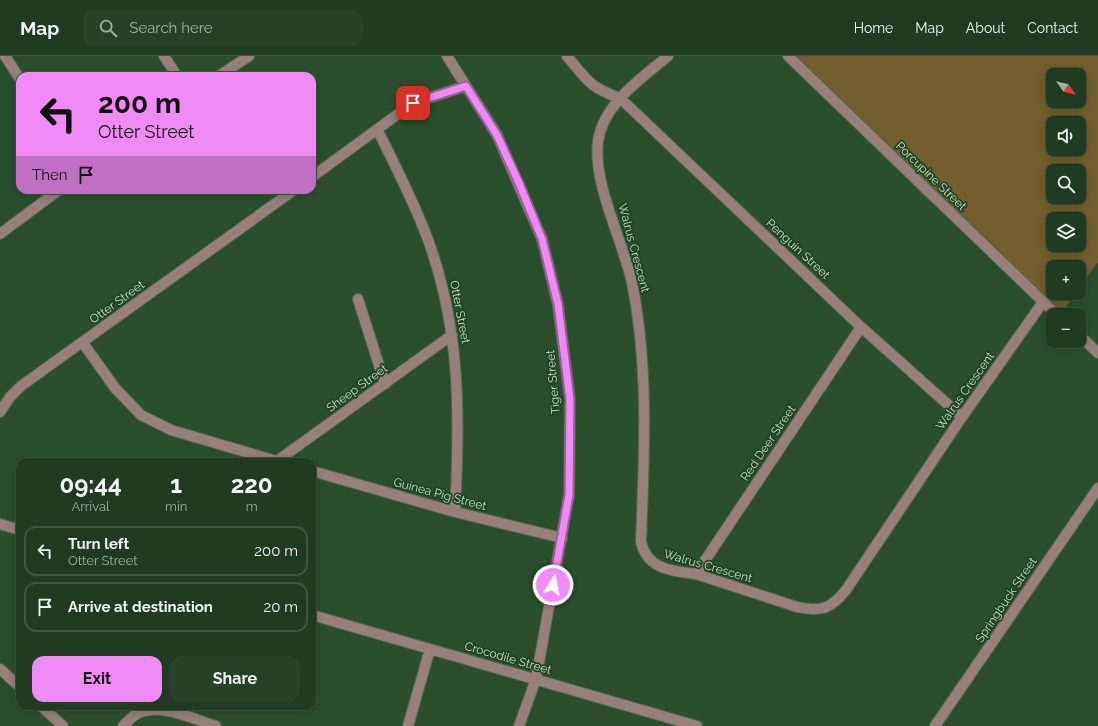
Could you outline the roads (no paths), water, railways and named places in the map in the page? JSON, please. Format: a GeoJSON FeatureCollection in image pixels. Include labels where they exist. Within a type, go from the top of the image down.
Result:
{"type":"FeatureCollection","features":[{"type":"Feature","properties":{"kind":"street"},"geometry":{"type":"LineString","coordinates":[[5,56],[16,73]]}},
{"type":"Feature","properties":{"kind":"street"},"geometry":{"type":"LineString","coordinates":[[164,56],[174,72]]}},
{"type":"Feature","properties":{"kind":"street"},"geometry":{"type":"LineString","coordinates":[[225,72],[249,56]]}},
{"type":"Feature","properties":{"kind":"street","name":"Tiger Street"},"geometry":{"type":"LineString","coordinates":[[447,56],[497,135],[542,239],[558,304],[570,400],[569,495],[536,679],[520,726]]}},
{"type":"Feature","properties":{"kind":"street"},"geometry":{"type":"LineString","coordinates":[[567,56],[594,88],[620,98]]}},
{"type":"Feature","properties":{"kind":"street","name":"Walrus Crescent"},"geometry":{"type":"LineString","coordinates":[[668,56],[620,98],[602,125],[598,140],[597,162],[633,287],[642,358],[645,438],[641,542],[647,558],[654,564],[665,568],[696,574],[804,608],[822,609],[831,605],[846,590],[962,417],[1043,302]]}},
{"type":"Feature","properties":{"kind":"street","name":"Porcupine Street"},"geometry":{"type":"LineString","coordinates":[[788,56],[1049,308]]}},
{"type":"Feature","properties":{"kind":"street"},"geometry":{"type":"LineString","coordinates":[[316,174],[413,103],[466,86]]}},
{"type":"Feature","properties":{"kind":"street","name":"Penguin Street"},"geometry":{"type":"LineString","coordinates":[[620,98],[861,327],[962,417]]}},
{"type":"Feature","properties":{"kind":"street","name":"Otter Street"},"geometry":{"type":"LineString","coordinates":[[377,129],[409,193],[427,237],[447,302],[457,379],[459,420],[455,512]]}},
{"type":"Feature","properties":{"kind":"street"},"geometry":{"type":"LineString","coordinates":[[0,234],[54,194]]}},
{"type":"Feature","properties":{"kind":"street","name":"Otter Street"},"geometry":{"type":"LineString","coordinates":[[0,412],[10,397],[21,386],[83,343],[288,194]]}},
{"type":"Feature","properties":{"kind":"street"},"geometry":{"type":"LineString","coordinates":[[358,299],[384,384]]}},
{"type":"Feature","properties":{"kind":"street","name":"Red Deer Street"},"geometry":{"type":"LineString","coordinates":[[696,574],[861,327]]}},
{"type":"Feature","properties":{"kind":"street","name":"Sheep Street"},"geometry":{"type":"LineString","coordinates":[[283,458],[452,335]]}},
{"type":"Feature","properties":{"kind":"street"},"geometry":{"type":"LineString","coordinates":[[1086,342],[1098,353]]}},
{"type":"Feature","properties":{"kind":"street"},"geometry":{"type":"LineString","coordinates":[[83,343],[115,388],[141,415],[171,430],[265,458]]}},
{"type":"Feature","properties":{"kind":"street","name":"Guinea Pig Street"},"geometry":{"type":"LineString","coordinates":[[316,472],[455,512],[562,538]]}},
{"type":"Feature","properties":{"kind":"street","name":"Springbuck Street"},"geometry":{"type":"LineString","coordinates":[[935,726],[1098,488]]}},
{"type":"Feature","properties":{"kind":"street"},"geometry":{"type":"LineString","coordinates":[[0,524],[16,529]]}},
{"type":"Feature","properties":{"kind":"street","name":"Crocodile Street"},"geometry":{"type":"LineString","coordinates":[[316,616],[697,726]]}},
{"type":"Feature","properties":{"kind":"street"},"geometry":{"type":"LineString","coordinates":[[408,726],[430,649]]}},
{"type":"Feature","properties":{"kind":"street"},"geometry":{"type":"LineString","coordinates":[[0,669],[16,683]]}},
{"type":"Feature","properties":{"kind":"street"},"geometry":{"type":"LineString","coordinates":[[45,710],[63,726]]}},
{"type":"Feature","properties":{"kind":"street"},"geometry":{"type":"LineString","coordinates":[[123,726],[136,714],[150,710]]}},
{"type":"Feature","properties":{"kind":"street"},"geometry":{"type":"LineString","coordinates":[[164,710],[216,726]]}}]}
